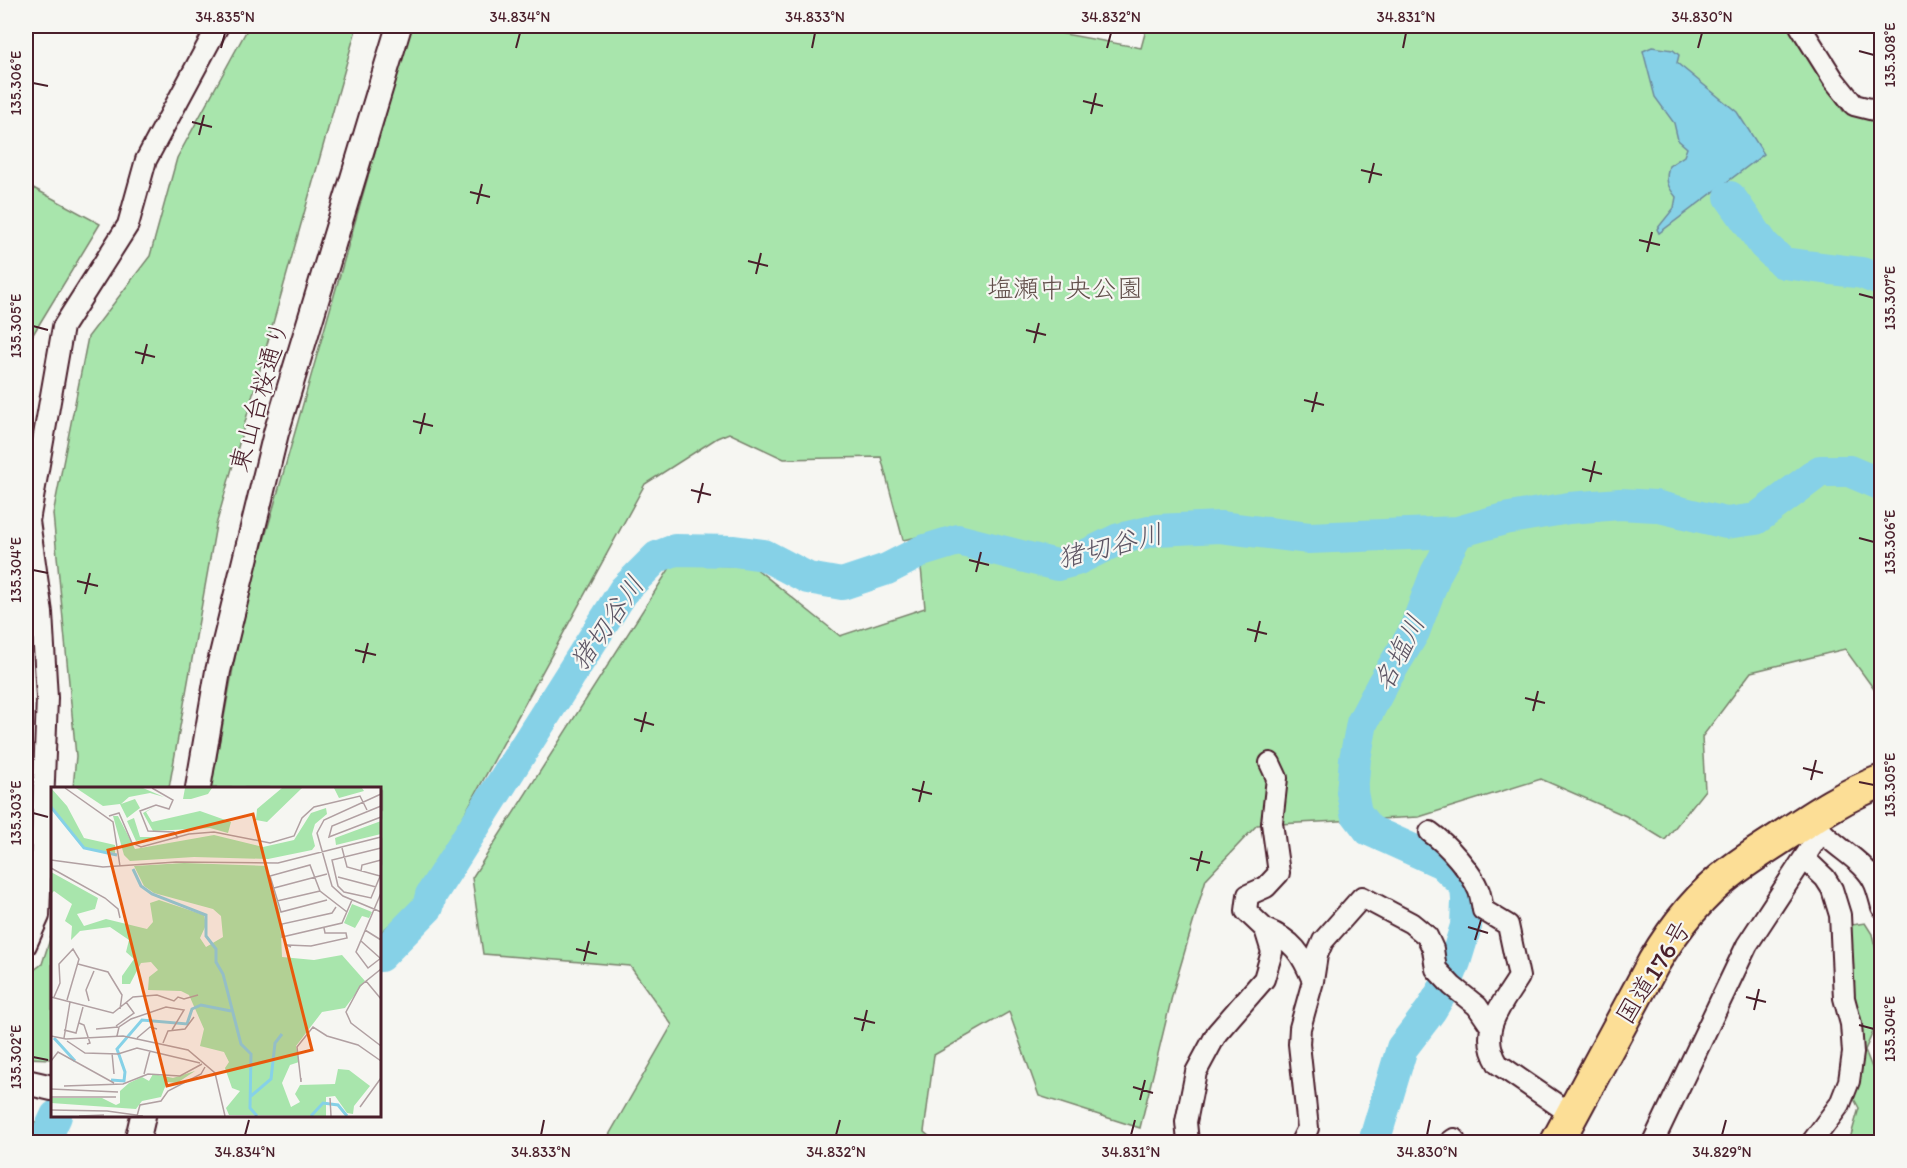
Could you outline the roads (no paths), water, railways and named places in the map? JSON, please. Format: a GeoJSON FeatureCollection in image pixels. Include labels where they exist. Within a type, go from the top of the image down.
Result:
{"type":"FeatureCollection","features":[{"type":"Feature","properties":{"kind":"highway","name":"国道176号"},"geometry":{"type":"LineString","coordinates":[[1557,1143],[1669,937],[1689,912],[1731,872],[1817,825],[1881,781]]}},
{"type":"Feature","properties":{"kind":"street"},"geometry":{"type":"LineString","coordinates":[[26,945],[39,916],[47,698],[34,615],[29,521],[63,327],[128,225],[146,160],[218,26]]}},
{"type":"Feature","properties":{"kind":"street","name":"東山台桜通り"},"geometry":{"type":"LineString","coordinates":[[198,787],[218,671],[276,433],[399,26]]}},
{"type":"Feature","properties":{"kind":"street"},"geometry":{"type":"LineString","coordinates":[[1800,26],[1833,80],[1854,105],[1881,112]]}},
{"type":"Feature","properties":{"kind":"street"},"geometry":{"type":"LineString","coordinates":[[1270,763],[1277,778],[1272,824],[1278,873],[1266,887],[1248,895],[1246,911],[1265,929],[1275,933],[1303,956],[1313,981]]}},
{"type":"Feature","properties":{"kind":"street"},"geometry":{"type":"LineString","coordinates":[[1653,1143],[1747,945],[1804,858],[1817,825],[1853,858],[1875,883],[1881,907]]}},
{"type":"Feature","properties":{"kind":"street"},"geometry":{"type":"LineString","coordinates":[[1430,832],[1445,843],[1470,876],[1478,890],[1483,910],[1508,925],[1519,976],[1490,1025]]}},
{"type":"Feature","properties":{"kind":"street"},"geometry":{"type":"LineString","coordinates":[[1804,858],[1832,888],[1840,915],[1844,998],[1851,1024],[1852,1053],[1849,1081],[1840,1104],[1812,1143]]}},
{"type":"Feature","properties":{"kind":"street"},"geometry":{"type":"LineString","coordinates":[[1301,1143],[1308,1128],[1299,1044],[1300,1028],[1313,981],[1317,955],[1323,941],[1362,897],[1411,923],[1427,936],[1433,949],[1436,969],[1452,986],[1477,1006],[1490,1025],[1492,1054],[1498,1064],[1572,1115]]}},
{"type":"Feature","properties":{"kind":"street"},"geometry":{"type":"LineString","coordinates":[[1188,1143],[1186,1122],[1196,1072],[1217,1033],[1263,979],[1272,952],[1265,929]]}},
{"type":"Feature","properties":{"kind":"street"},"geometry":{"type":"LineString","coordinates":[[26,1082],[51,1088]]}},
{"type":"Feature","properties":{"kind":"street"},"geometry":{"type":"LineString","coordinates":[[137,1143],[143,1117]]}},
{"type":"Feature","properties":{"kind":"water"},"geometry":{"type":"Polygon","coordinates":[[[1652,47],[1673,50],[1679,55],[1677,63],[1737,112],[1764,154],[1659,233],[1657,229],[1674,208],[1676,197],[1668,183],[1669,166],[1684,156],[1687,148],[1678,140],[1674,123],[1655,97],[1643,51],[1652,47]]]}},
{"type":"Feature","properties":{"kind":"waterway"},"geometry":{"type":"LineString","coordinates":[[1730,197],[1764,245],[1783,263],[1862,273],[1882,281]]}},
{"type":"Feature","properties":{"kind":"waterway","name":"猪切谷川"},"geometry":{"type":"LineString","coordinates":[[381,955],[428,907],[431,895],[624,590],[657,557],[675,550],[734,551],[764,555],[808,578],[842,584],[887,569],[922,551],[958,540],[1057,565],[1076,560],[1119,539],[1157,530],[1220,527],[1309,538],[1458,532],[1504,519],[1569,508],[1620,504],[1655,506],[1726,523],[1756,519],[1820,471],[1849,471],[1882,485]]}},
{"type":"Feature","properties":{"kind":"waterway","name":"名塩川"},"geometry":{"type":"LineString","coordinates":[[1374,1142],[1402,1048],[1431,1010],[1446,985],[1455,962],[1466,926],[1467,900],[1466,886],[1442,863],[1369,830],[1356,813],[1352,792],[1355,759],[1362,723],[1414,632],[1436,573],[1458,532]]}},
{"type":"Feature","properties":{"kind":"waterway"},"geometry":{"type":"LineString","coordinates":[[44,1142],[56,1117]]}},
{"type":"Feature","properties":{"kind":"park label","name":"塩瀬中央公園"},"geometry":{"type":"Point","coordinates":[1065,288]}}]}
